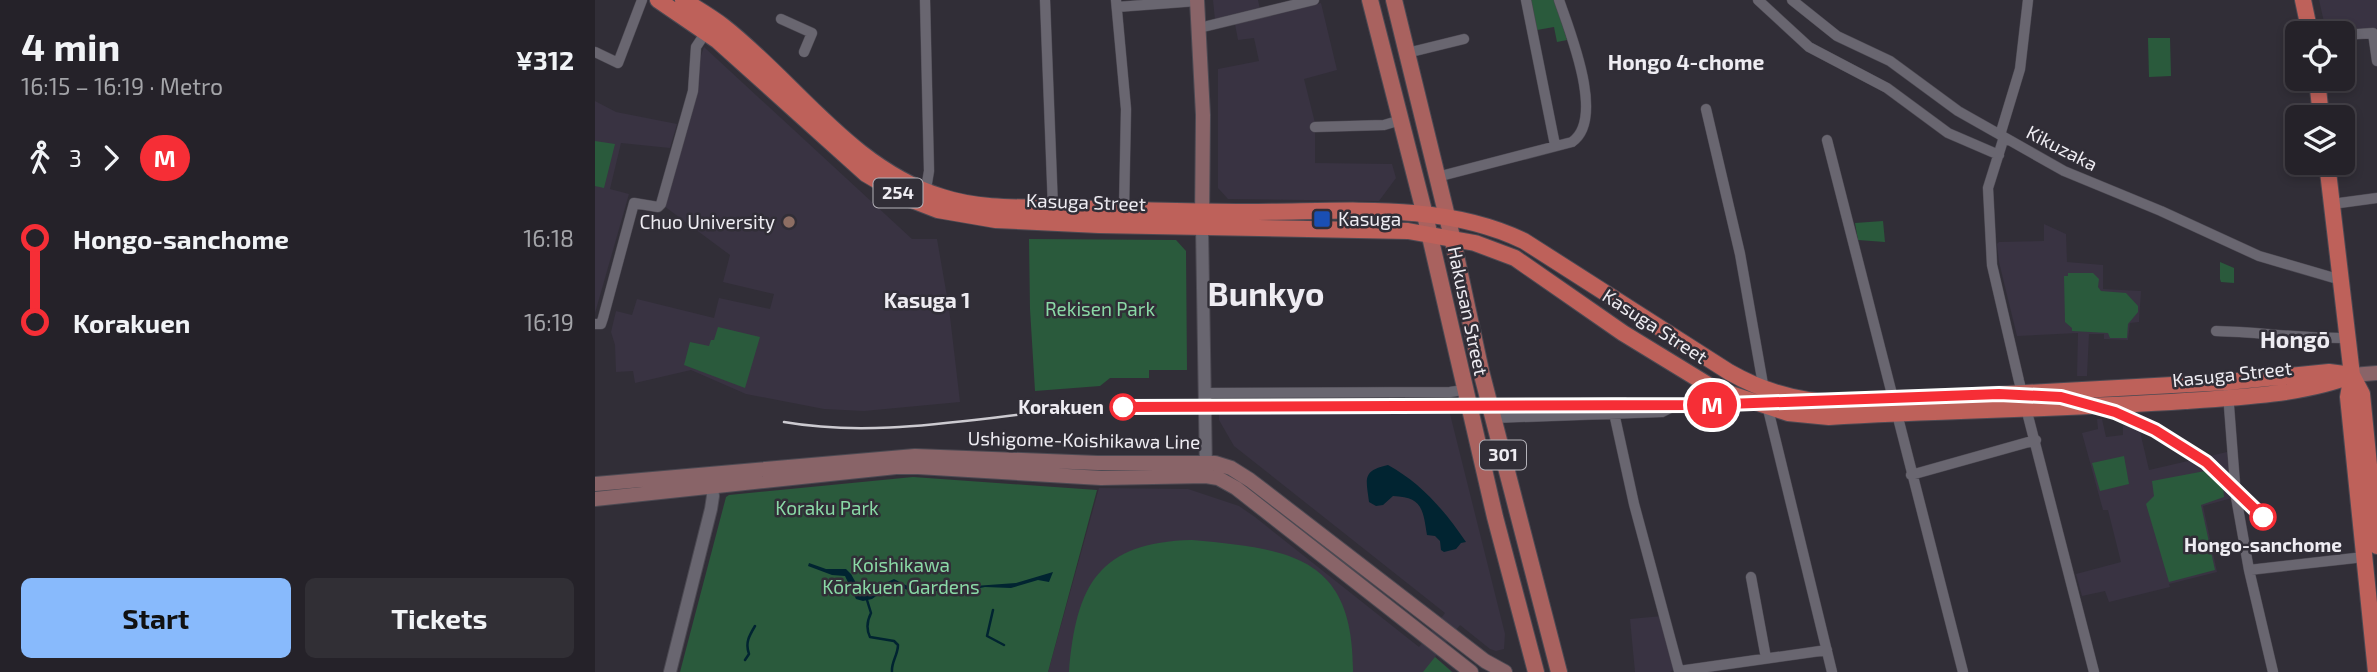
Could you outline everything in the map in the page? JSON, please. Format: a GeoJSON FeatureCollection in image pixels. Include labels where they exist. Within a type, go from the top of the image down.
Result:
{"type":"FeatureCollection","features":[{"type":"Feature","properties":{"kind":"highway","name":"Kasuga Street"},"geometry":{"type":"LineString","coordinates":[[657,0],[711,26]]}},
{"type":"Feature","properties":{"kind":"highway","name":"Kasuga Street"},"geometry":{"type":"LineString","coordinates":[[683,0],[740,59],[856,166],[882,185],[924,198],[972,203],[1124,209],[1202,219],[1408,231],[1452,237],[1488,246],[1515,258],[1623,332],[1713,388],[1788,414],[1817,417],[1894,406]]}},
{"type":"Feature","properties":{"kind":"highway"},"geometry":{"type":"LineString","coordinates":[[2303,0],[2307,21]]}},
{"type":"Feature","properties":{"kind":"highway"},"geometry":{"type":"LineString","coordinates":[[2328,175],[2352,375],[2348,397],[2376,672]]}},
{"type":"Feature","properties":{"kind":"highway","name":"Kasuga Street"},"geometry":{"type":"LineString","coordinates":[[924,198],[946,213],[987,220],[1202,219],[1393,212],[1447,218],[1490,227],[1524,242],[1740,379],[1792,397],[1828,403],[1894,406],[2025,401],[2118,406],[2228,390],[2330,384],[2352,375]]}},
{"type":"Feature","properties":{"kind":"highway"},"geometry":{"type":"LineString","coordinates":[[2352,375],[2362,394],[2372,452],[2377,546]]}},
{"type":"Feature","properties":{"kind":"main road","name":"Hakusan Street"},"geometry":{"type":"LineString","coordinates":[[1370,0],[1425,215],[1464,390],[1536,672]]}},
{"type":"Feature","properties":{"kind":"main road","name":"Hakusan Street"},"geometry":{"type":"LineString","coordinates":[[1394,0],[1493,418],[1559,672]]}},
{"type":"Feature","properties":{"kind":"main road"},"geometry":{"type":"LineString","coordinates":[[1197,1],[1203,115],[1202,219]]}},
{"type":"Feature","properties":{"kind":"main road"},"geometry":{"type":"LineString","coordinates":[[2352,375],[2377,373]]}},
{"type":"Feature","properties":{"kind":"main road","name":"Ushigome-Koishikawa Line"},"geometry":{"type":"LineString","coordinates":[[595,499],[712,479],[927,456],[1231,468],[1485,661],[1505,672]]}},
{"type":"Feature","properties":{"kind":"main road","name":"Ushigome-Koishikawa Line"},"geometry":{"type":"LineString","coordinates":[[1206,469],[1236,488],[1471,672]]}},
{"type":"Feature","properties":{"kind":"main road","name":"Ushigome-Koishikawa Line"},"geometry":{"type":"LineString","coordinates":[[595,484],[712,479]]}},
{"type":"Feature","properties":{"kind":"street"},"geometry":{"type":"LineString","coordinates":[[595,52],[618,63],[642,0]]}},
{"type":"Feature","properties":{"kind":"street"},"geometry":{"type":"LineString","coordinates":[[924,198],[929,171],[925,0]]}},
{"type":"Feature","properties":{"kind":"street"},"geometry":{"type":"LineString","coordinates":[[1045,0],[1053,208]]}},
{"type":"Feature","properties":{"kind":"street"},"geometry":{"type":"LineString","coordinates":[[1199,28],[1314,0]]}},
{"type":"Feature","properties":{"kind":"street"},"geometry":{"type":"LineString","coordinates":[[1526,0],[1555,145]]}},
{"type":"Feature","properties":{"kind":"street"},"geometry":{"type":"LineString","coordinates":[[1437,177],[1577,139],[1585,106],[1584,82],[1580,59],[1559,0]]}},
{"type":"Feature","properties":{"kind":"street"},"geometry":{"type":"LineString","coordinates":[[1758,0],[1809,47],[1887,88],[1948,133],[1999,155]]}},
{"type":"Feature","properties":{"kind":"street","name":"Kikuzaka"},"geometry":{"type":"LineString","coordinates":[[1792,0],[1803,5],[1837,36],[1890,61],[1947,103],[2064,172],[2162,211],[2259,256],[2341,280]]}},
{"type":"Feature","properties":{"kind":"street"},"geometry":{"type":"LineString","coordinates":[[2028,0],[2020,69],[1988,188],[1992,265],[2093,672]]}},
{"type":"Feature","properties":{"kind":"street"},"geometry":{"type":"LineString","coordinates":[[1124,209],[1126,109],[1117,4],[1197,1]]}},
{"type":"Feature","properties":{"kind":"street"},"geometry":{"type":"LineString","coordinates":[[781,19],[812,33],[804,52]]}},
{"type":"Feature","properties":{"kind":"street"},"geometry":{"type":"LineString","coordinates":[[595,324],[601,324],[604,315],[633,203],[658,207],[661,204],[693,91],[695,51],[711,26]]}},
{"type":"Feature","properties":{"kind":"street"},"geometry":{"type":"LineString","coordinates":[[2355,34],[2373,33],[2377,61]]}},
{"type":"Feature","properties":{"kind":"street"},"geometry":{"type":"LineString","coordinates":[[1407,53],[1464,39]]}},
{"type":"Feature","properties":{"kind":"street"},"geometry":{"type":"LineString","coordinates":[[1706,110],[1740,254],[1767,408],[1832,672]]}},
{"type":"Feature","properties":{"kind":"street"},"geometry":{"type":"LineString","coordinates":[[1315,127],[1384,125],[1401,120]]}},
{"type":"Feature","properties":{"kind":"street"},"geometry":{"type":"LineString","coordinates":[[1827,141],[1963,672]]}},
{"type":"Feature","properties":{"kind":"street"},"geometry":{"type":"LineString","coordinates":[[2332,204],[2377,198]]}},
{"type":"Feature","properties":{"kind":"street"},"geometry":{"type":"LineString","coordinates":[[1202,219],[1206,469]]}},
{"type":"Feature","properties":{"kind":"street"},"geometry":{"type":"LineString","coordinates":[[2216,331],[2324,339],[2348,338]]}},
{"type":"Feature","properties":{"kind":"street"},"geometry":{"type":"LineString","coordinates":[[1493,418],[1662,412],[1672,407],[1703,402],[1713,388]]}},
{"type":"Feature","properties":{"kind":"street"},"geometry":{"type":"LineString","coordinates":[[1205,393],[1464,390]]}},
{"type":"Feature","properties":{"kind":"street"},"geometry":{"type":"LineString","coordinates":[[2228,390],[2236,497],[2249,570],[2273,672]]}},
{"type":"Feature","properties":{"kind":"street"},"geometry":{"type":"LineString","coordinates":[[1613,414],[1679,671],[1827,650]]}},
{"type":"Feature","properties":{"kind":"street"},"geometry":{"type":"LineString","coordinates":[[1911,475],[2036,440]]}},
{"type":"Feature","properties":{"kind":"street"},"geometry":{"type":"LineString","coordinates":[[670,672],[711,509],[712,479]]}},
{"type":"Feature","properties":{"kind":"street"},"geometry":{"type":"LineString","coordinates":[[2249,570],[2364,557]]}},
{"type":"Feature","properties":{"kind":"street"},"geometry":{"type":"LineString","coordinates":[[1751,577],[1766,658]]}},
{"type":"Feature","properties":{"kind":"shaded area"},"geometry":{"type":"Polygon","coordinates":[[[1213,0],[1258,0],[1260,9],[1215,20],[1213,0]]]}},
{"type":"Feature","properties":{"kind":"shaded area"},"geometry":{"type":"Polygon","coordinates":[[[2319,0],[2377,0],[2377,42],[2374,28],[2355,29],[2355,21],[2324,21],[2319,0]]]}},
{"type":"Feature","properties":{"kind":"shaded area"},"geometry":{"type":"Polygon","coordinates":[[[1321,3],[1337,70],[1304,79],[1315,123],[1315,163],[1392,164],[1396,178],[1379,201],[1228,199],[1218,188],[1218,69],[1259,61],[1254,38],[1238,40],[1235,24],[1321,3]]]}},
{"type":"Feature","properties":{"kind":"shaded area","name":"Chuo University"},"geometry":{"type":"Polygon","coordinates":[[[704,47],[912,239],[937,239],[949,308],[960,402],[864,411],[824,409],[746,394],[691,370],[635,383],[633,371],[616,372],[615,345],[611,332],[616,311],[632,315],[637,299],[714,318],[719,298],[770,309],[774,294],[723,282],[730,255],[664,206],[690,121],[697,85],[697,67],[704,47]]]}},
{"type":"Feature","properties":{"kind":"shaded area"},"geometry":{"type":"Polygon","coordinates":[[[595,101],[616,112],[677,124],[670,148],[621,143],[610,189],[629,194],[595,313],[595,101]]]}},
{"type":"Feature","properties":{"kind":"shaded area"},"geometry":{"type":"Polygon","coordinates":[[[2044,224],[2066,234],[2067,262],[2103,265],[2103,289],[2141,291],[2139,322],[2130,323],[2128,340],[2104,339],[2104,334],[2089,334],[2087,376],[2077,376],[2078,333],[2017,336],[1997,244],[2044,241],[2044,224]]]}},
{"type":"Feature","properties":{"kind":"shaded area"},"geometry":{"type":"Polygon","coordinates":[[[1449,410],[1505,634],[1504,649],[1490,649],[1460,625],[1435,657],[1453,672],[1048,672],[1099,488],[1188,489],[1239,506],[1419,647],[1445,613],[1234,446],[1219,420],[1219,411],[1449,410]]]}},
{"type":"Feature","properties":{"kind":"shaded area"},"geometry":{"type":"Polygon","coordinates":[[[2097,419],[2102,419],[2106,437],[2123,435],[2123,426],[2138,423],[2149,470],[2227,452],[2232,498],[2203,506],[2217,572],[2109,602],[2105,591],[2082,596],[2076,574],[2121,562],[2108,510],[2103,510],[2082,433],[2098,429],[2097,419]]]}},
{"type":"Feature","properties":{"kind":"shaded area"},"geometry":{"type":"Polygon","coordinates":[[[1662,616],[1675,669],[1670,672],[1635,672],[1630,619],[1662,616]]]}},
{"type":"Feature","properties":{"kind":"green space"},"geometry":{"type":"Polygon","coordinates":[[[1531,0],[1555,0],[1567,40],[1557,42],[1554,27],[1537,30],[1531,0]]]}},
{"type":"Feature","properties":{"kind":"green space"},"geometry":{"type":"Polygon","coordinates":[[[2148,38],[2170,38],[2171,76],[2149,77],[2148,38]]]}},
{"type":"Feature","properties":{"kind":"green space"},"geometry":{"type":"Polygon","coordinates":[[[595,141],[615,144],[604,188],[595,186],[595,141]]]}},
{"type":"Feature","properties":{"kind":"green space"},"geometry":{"type":"Polygon","coordinates":[[[1883,221],[1885,242],[1858,240],[1855,223],[1883,221]]]}},
{"type":"Feature","properties":{"kind":"green space","name":"Rekisen Park"},"geometry":{"type":"Polygon","coordinates":[[[1029,239],[1176,240],[1186,251],[1187,370],[1149,370],[1149,378],[1110,378],[1100,386],[1035,391],[1029,239]]]}},
{"type":"Feature","properties":{"kind":"green space"},"geometry":{"type":"Polygon","coordinates":[[[2220,262],[2234,268],[2234,283],[2221,282],[2220,262]]]}},
{"type":"Feature","properties":{"kind":"green space"},"geometry":{"type":"Polygon","coordinates":[[[2068,273],[2093,273],[2099,279],[2098,287],[2101,291],[2126,293],[2138,306],[2138,312],[2128,324],[2127,338],[2110,338],[2108,333],[2072,331],[2065,322],[2064,276],[2068,276],[2068,273]]]}},
{"type":"Feature","properties":{"kind":"green space"},"geometry":{"type":"Polygon","coordinates":[[[718,327],[760,337],[745,388],[684,365],[690,342],[709,346],[718,327]]]}},
{"type":"Feature","properties":{"kind":"green space"},"geometry":{"type":"Polygon","coordinates":[[[2124,456],[2129,484],[2100,491],[2092,463],[2124,456]]]}},
{"type":"Feature","properties":{"kind":"green space"},"geometry":{"type":"Polygon","coordinates":[[[2205,471],[2209,477],[2222,475],[2224,497],[2201,505],[2215,570],[2169,582],[2146,504],[2154,496],[2152,481],[2205,471]]]}},
{"type":"Feature","properties":{"kind":"green space","name":"Koishikawa Kōrakuen Gardens"},"geometry":{"type":"Polygon","coordinates":[[[913,477],[1097,490],[1048,672],[680,672],[726,497],[913,477]]]}},
{"type":"Feature","properties":{"kind":"green space"},"geometry":{"type":"Polygon","coordinates":[[[1192,540],[1227,543],[1286,555],[1309,566],[1328,581],[1342,603],[1350,633],[1353,672],[1069,672],[1078,615],[1086,593],[1098,574],[1114,560],[1135,549],[1192,540]]]}},
{"type":"Feature","properties":{"kind":"green space"},"geometry":{"type":"Polygon","coordinates":[[[1435,657],[1452,672],[1423,672],[1435,657]]]}},
{"type":"Feature","properties":{"kind":"water"},"geometry":{"type":"Polygon","coordinates":[[[1388,465],[1411,480],[1431,499],[1450,519],[1466,542],[1456,549],[1444,552],[1441,550],[1440,541],[1435,536],[1427,535],[1422,511],[1410,499],[1393,496],[1383,505],[1376,506],[1369,502],[1367,481],[1370,473],[1388,465]]]}},
{"type":"Feature","properties":{"kind":"water"},"geometry":{"type":"Polygon","coordinates":[[[809,563],[826,569],[846,569],[862,594],[894,579],[915,590],[945,584],[961,587],[1016,583],[1053,572],[1049,582],[1038,580],[1011,588],[985,587],[961,592],[950,589],[916,594],[897,585],[890,586],[872,599],[863,601],[856,599],[845,576],[832,575],[808,566],[809,563]]]}},
{"type":"Feature","properties":{"kind":"waterway"},"geometry":{"type":"LineString","coordinates":[[867,600],[871,613],[867,625],[870,637],[894,641],[898,645],[892,672]]}},
{"type":"Feature","properties":{"kind":"waterway"},"geometry":{"type":"LineString","coordinates":[[993,610],[987,636],[1004,645]]}},
{"type":"Feature","properties":{"kind":"waterway"},"geometry":{"type":"LineString","coordinates":[[745,660],[749,654],[748,640],[755,626]]}},
{"type":"Feature","properties":{"kind":"railway"},"geometry":{"type":"LineString","coordinates":[[1187,401],[1626,399]]}},
{"type":"Feature","properties":{"kind":"railway"},"geometry":{"type":"LineString","coordinates":[[784,422],[881,428],[1043,412]]}},
{"type":"Feature","properties":{"kind":"metro line","name":"M"},"geometry":{"type":"LineString","coordinates":[[1123,407],[1701,405],[2031,394],[2087,403],[2155,430],[2206,462],[2263,517]]}},
{"type":"Feature","properties":{"kind":"place","name":"Kasuga"},"geometry":{"type":"Point","coordinates":[1322,219]}},
{"type":"Feature","properties":{"kind":"place","name":"Chuo University"},"geometry":{"type":"Point","coordinates":[789,222]}},
{"type":"Feature","properties":{"kind":"place","name":"Korakuen"},"geometry":{"type":"Point","coordinates":[1123,407]}},
{"type":"Feature","properties":{"kind":"place","name":"Hongo-sanchome"},"geometry":{"type":"Point","coordinates":[2263,517]}},
{"type":"Feature","properties":{"kind":"district","name":"Hongo 4-chome"},"geometry":{"type":"Point","coordinates":[1686,63]}},
{"type":"Feature","properties":{"kind":"district","name":"Bunkyo"},"geometry":{"type":"Point","coordinates":[1266,294]}},
{"type":"Feature","properties":{"kind":"district","name":"Kasuga 1"},"geometry":{"type":"Point","coordinates":[927,301]}},
{"type":"Feature","properties":{"kind":"district","name":"Hongō"},"geometry":{"type":"Point","coordinates":[2295,340]}},
{"type":"Feature","properties":{"kind":"park label","name":"Koraku Park"},"geometry":{"type":"Point","coordinates":[827,508]}}]}
